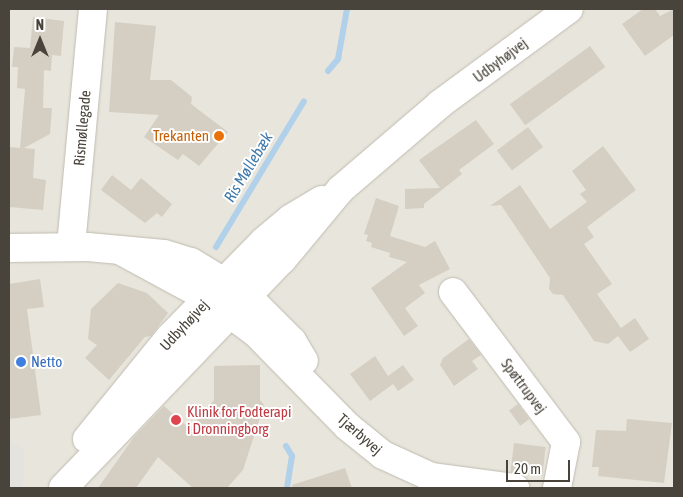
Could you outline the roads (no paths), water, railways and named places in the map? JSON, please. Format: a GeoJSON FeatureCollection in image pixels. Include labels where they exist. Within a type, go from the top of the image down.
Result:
{"type":"FeatureCollection","features":[{"type":"Feature","properties":{"kind":"street","name":"Rismøllegade"},"geometry":{"type":"LineString","coordinates":[[71,246],[93,9]]}},
{"type":"Feature","properties":{"kind":"street","name":"Udbyhøjvej"},"geometry":{"type":"LineString","coordinates":[[63,488],[228,297],[290,219],[340,189],[440,104],[568,9]]}},
{"type":"Feature","properties":{"kind":"street"},"geometry":{"type":"LineString","coordinates":[[9,248],[71,246]]}},
{"type":"Feature","properties":{"kind":"street","name":"Tjærbyvej"},"geometry":{"type":"LineString","coordinates":[[71,246],[123,252],[228,297],[347,426],[383,455],[431,482],[515,488]]}},
{"type":"Feature","properties":{"kind":"street","name":"Spøttrupvej"},"geometry":{"type":"LineString","coordinates":[[453,292],[566,442],[557,488]]}},
{"type":"Feature","properties":{"kind":"street","name":"Udbyhøjvej"},"geometry":{"type":"LineString","coordinates":[[55,488],[98,426],[170,337],[228,297]]}},
{"type":"Feature","properties":{"kind":"waterway","name":"Ris Møllebæk"},"geometry":{"type":"LineString","coordinates":[[328,71],[338,59],[347,9]]}},
{"type":"Feature","properties":{"kind":"waterway","name":"Ris Møllebæk"},"geometry":{"type":"LineString","coordinates":[[216,247],[304,101]]}},
{"type":"Feature","properties":{"kind":"waterway","name":"Ris Møllebæk"},"geometry":{"type":"LineString","coordinates":[[286,446],[292,456],[287,488]]}},
{"type":"Feature","properties":{"kind":"place","name":"Trekanten"},"geometry":{"type":"Point","coordinates":[219,136]}},
{"type":"Feature","properties":{"kind":"place","name":"Netto"},"geometry":{"type":"Point","coordinates":[21,362]}},
{"type":"Feature","properties":{"kind":"place","name":"Klinik for Fodterapi i Dronningborg"},"geometry":{"type":"Point","coordinates":[176,420]}}]}
